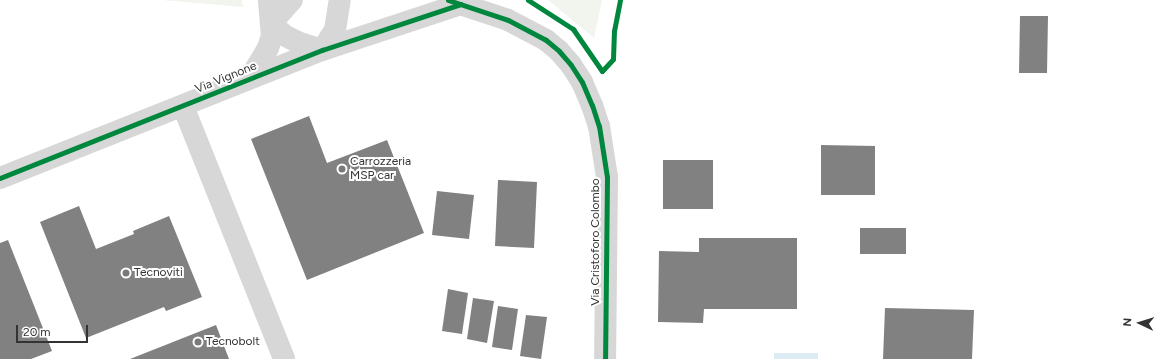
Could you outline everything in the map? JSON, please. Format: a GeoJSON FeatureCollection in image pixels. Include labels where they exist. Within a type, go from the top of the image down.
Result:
{"type":"FeatureCollection","features":[{"type":"Feature","properties":{"kind":"street","name":"Via Vignone"},"geometry":{"type":"LineString","coordinates":[[217,92],[253,73],[268,48],[272,36],[269,0]]}},
{"type":"Feature","properties":{"kind":"street"},"geometry":{"type":"LineString","coordinates":[[292,0],[271,23],[284,35],[297,42],[322,50],[335,30],[340,0]]}},
{"type":"Feature","properties":{"kind":"street","name":"Via Vignone"},"geometry":{"type":"LineString","coordinates":[[0,178],[322,50],[455,2],[508,20],[546,40],[559,51],[571,65],[582,82],[599,126]]}},
{"type":"Feature","properties":{"kind":"street","name":"Via Vignone"},"geometry":{"type":"LineString","coordinates":[[183,106],[284,359]]}},
{"type":"Feature","properties":{"kind":"street","name":"Via Cristoforo Colombo"},"geometry":{"type":"LineString","coordinates":[[599,126],[604,147],[607,190],[605,359]]}},
{"type":"Feature","properties":{"kind":"shaded area"},"geometry":{"type":"Polygon","coordinates":[[[162,0],[242,0],[243,7],[162,0]]]}},
{"type":"Feature","properties":{"kind":"shaded area"},"geometry":{"type":"Polygon","coordinates":[[[548,0],[602,0],[594,38],[548,0]]]}},
{"type":"Feature","properties":{"kind":"shaded area"},"geometry":{"type":"Polygon","coordinates":[[[774,353],[818,353],[818,359],[774,359],[774,353]]]}},
{"type":"Feature","properties":{"kind":"building"},"geometry":{"type":"Polygon","coordinates":[[[1020,16],[1048,16],[1047,73],[1019,73],[1020,16]]]}},
{"type":"Feature","properties":{"kind":"building"},"geometry":{"type":"Polygon","coordinates":[[[309,116],[327,163],[387,140],[424,233],[307,280],[251,139],[309,116]]]}},
{"type":"Feature","properties":{"kind":"building"},"geometry":{"type":"Polygon","coordinates":[[[821,145],[875,146],[875,195],[821,195],[821,145]]]}},
{"type":"Feature","properties":{"kind":"building"},"geometry":{"type":"Polygon","coordinates":[[[663,160],[713,160],[713,209],[663,209],[663,160]]]}},
{"type":"Feature","properties":{"kind":"building"},"geometry":{"type":"Polygon","coordinates":[[[498,180],[537,182],[534,248],[495,246],[498,180]]]}},
{"type":"Feature","properties":{"kind":"building"},"geometry":{"type":"Polygon","coordinates":[[[437,191],[474,195],[469,239],[432,235],[437,191]]]}},
{"type":"Feature","properties":{"kind":"building","name":"Tecnoviti"},"geometry":{"type":"Polygon","coordinates":[[[79,206],[96,249],[134,234],[133,231],[169,216],[202,297],[166,311],[164,307],[86,338],[40,222],[79,206]]]}},
{"type":"Feature","properties":{"kind":"building"},"geometry":{"type":"Polygon","coordinates":[[[860,228],[906,228],[906,254],[860,254],[860,228]]]}},
{"type":"Feature","properties":{"kind":"building"},"geometry":{"type":"Polygon","coordinates":[[[699,238],[797,238],[797,309],[704,309],[703,323],[658,322],[659,251],[699,252],[699,238]]]}},
{"type":"Feature","properties":{"kind":"building"},"geometry":{"type":"Polygon","coordinates":[[[8,240],[52,351],[31,359],[0,359],[0,243],[8,240]]]}},
{"type":"Feature","properties":{"kind":"building"},"geometry":{"type":"Polygon","coordinates":[[[448,289],[468,293],[462,334],[442,331],[448,289]]]}},
{"type":"Feature","properties":{"kind":"building"},"geometry":{"type":"Polygon","coordinates":[[[473,298],[494,301],[487,343],[467,339],[473,298]]]}},
{"type":"Feature","properties":{"kind":"building"},"geometry":{"type":"Polygon","coordinates":[[[498,306],[518,309],[512,350],[492,347],[498,306]]]}},
{"type":"Feature","properties":{"kind":"building"},"geometry":{"type":"Polygon","coordinates":[[[885,308],[974,310],[972,359],[883,359],[885,308]]]}},
{"type":"Feature","properties":{"kind":"building"},"geometry":{"type":"Polygon","coordinates":[[[526,315],[547,317],[541,359],[520,356],[526,315]]]}},
{"type":"Feature","properties":{"kind":"building","name":"Tecnobolt"},"geometry":{"type":"Polygon","coordinates":[[[216,325],[229,359],[130,359],[216,325]]]}},
{"type":"Feature","properties":{"kind":"cycle path"},"geometry":{"type":"LineString","coordinates":[[448,0],[508,20],[546,40],[559,51],[571,65],[582,82],[599,126],[607,177],[605,359]]}},
{"type":"Feature","properties":{"kind":"cycle path"},"geometry":{"type":"LineString","coordinates":[[528,0],[573,29],[602,71],[613,59],[614,31],[620,0]]}},
{"type":"Feature","properties":{"kind":"cycle path"},"geometry":{"type":"LineString","coordinates":[[0,178],[322,50],[461,4]]}},
{"type":"Feature","properties":{"kind":"place","name":"Carrozzeria MSP car"},"geometry":{"type":"Point","coordinates":[342,169]}},
{"type":"Feature","properties":{"kind":"place","name":"Tecnoviti"},"geometry":{"type":"Point","coordinates":[126,273]}},
{"type":"Feature","properties":{"kind":"place","name":"Tecnobolt"},"geometry":{"type":"Point","coordinates":[198,342]}}]}
